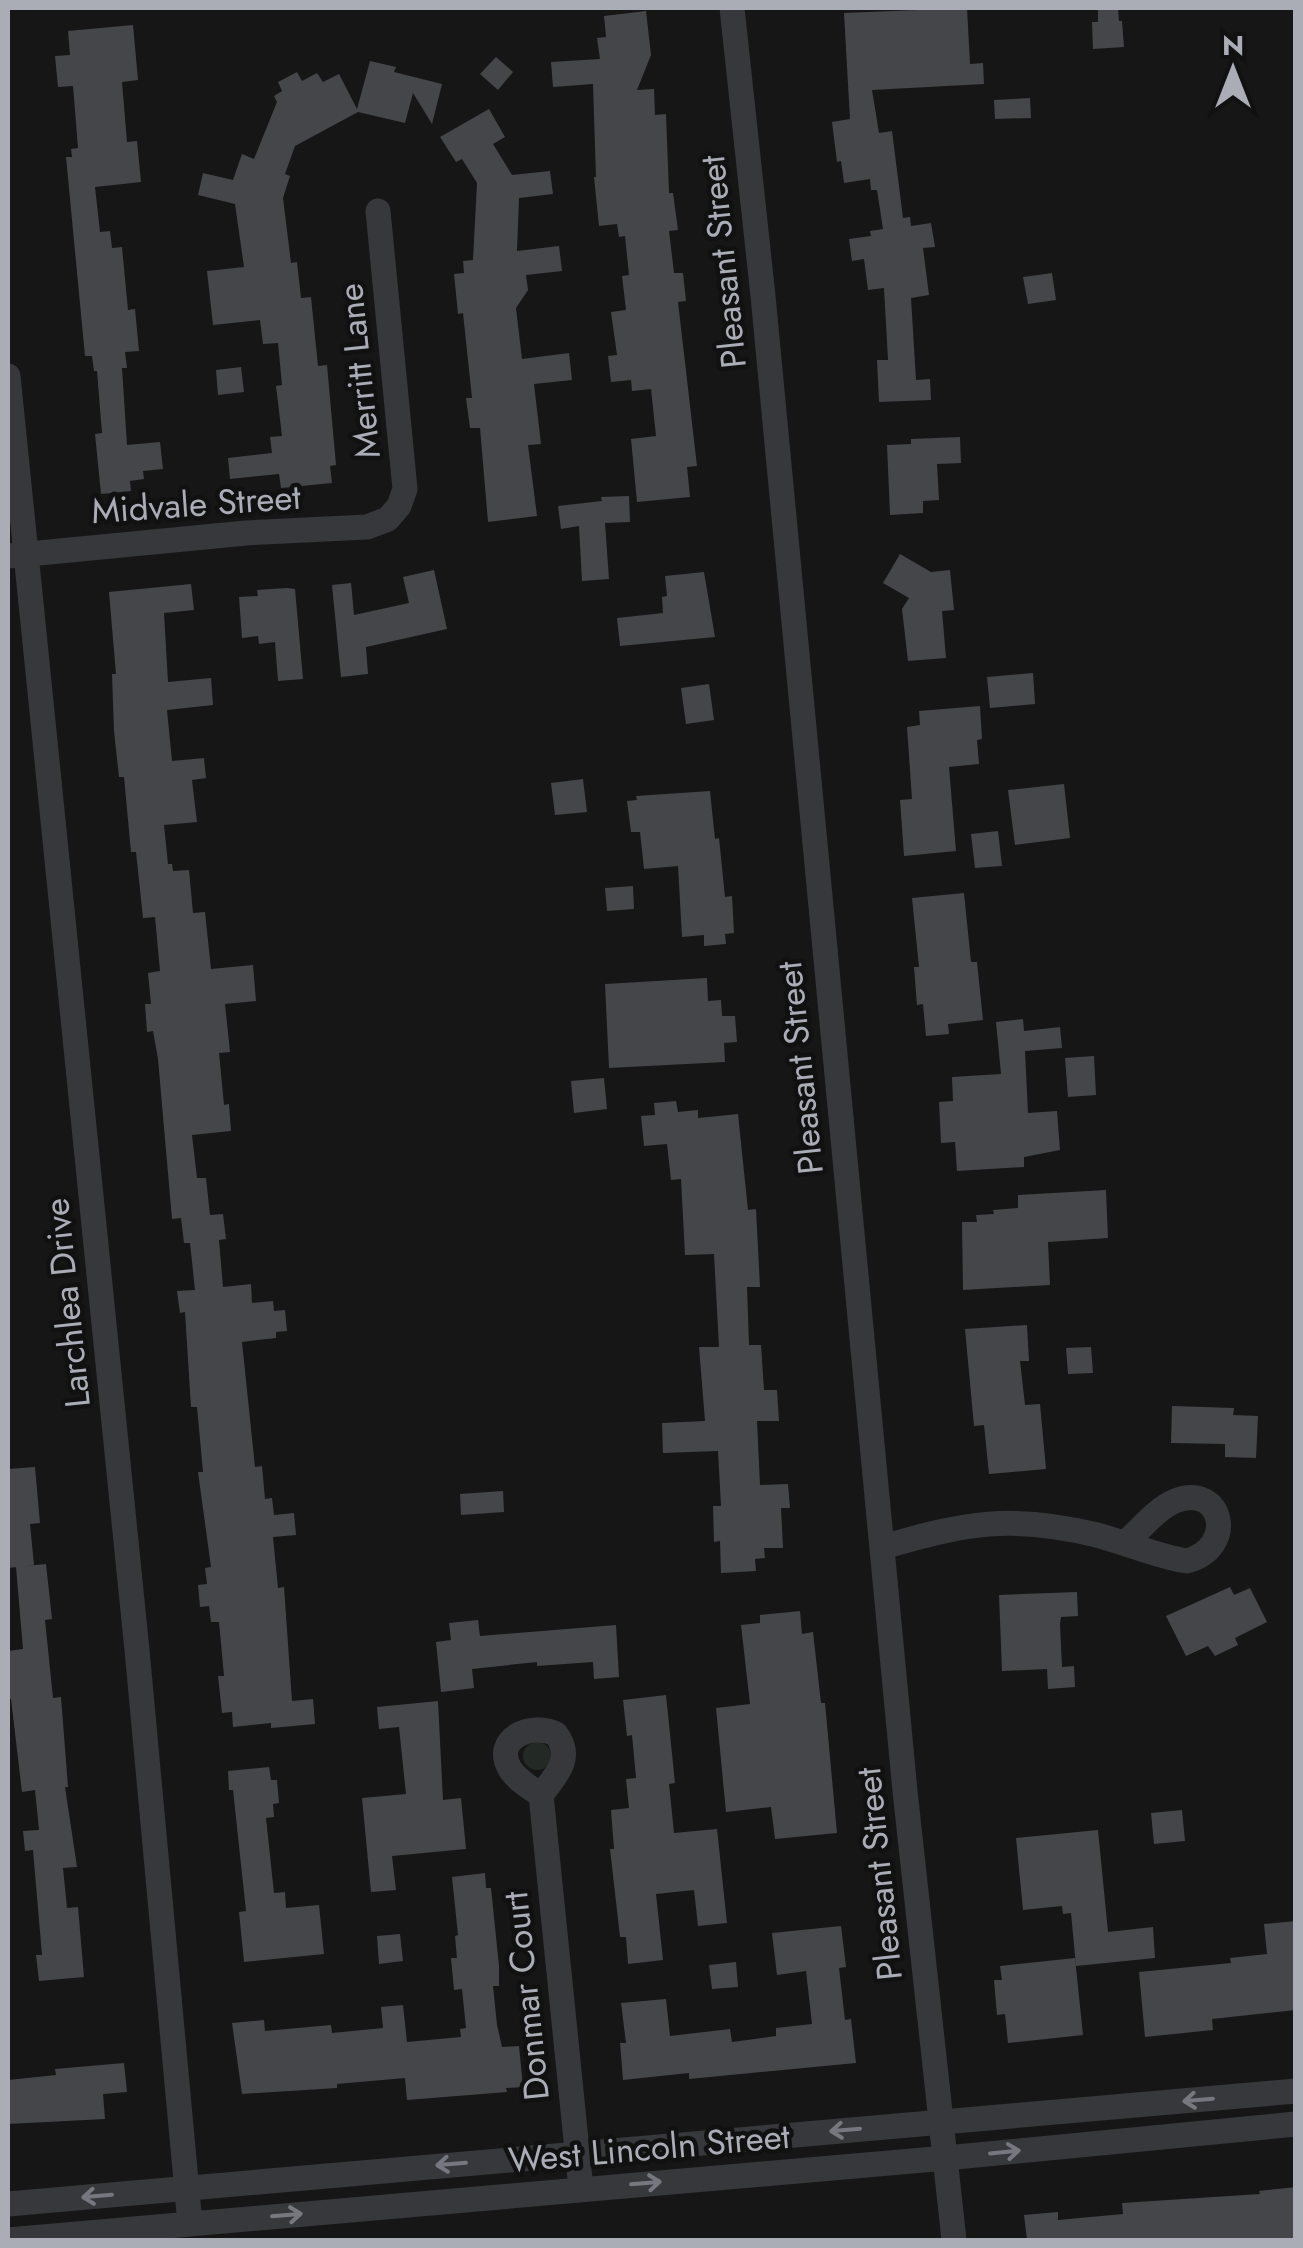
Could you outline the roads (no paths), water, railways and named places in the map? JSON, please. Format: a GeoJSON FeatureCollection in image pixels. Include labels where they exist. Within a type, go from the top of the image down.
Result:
{"type":"FeatureCollection","features":[{"type":"Feature","properties":{"kind":"street","name":"Pleasant Street"},"geometry":{"type":"LineString","coordinates":[[732,8],[905,1791],[954,2240]]}},
{"type":"Feature","properties":{"kind":"street","name":"Merritt Lane"},"geometry":{"type":"LineString","coordinates":[[378,211],[405,488],[399,506],[388,519]]}},
{"type":"Feature","properties":{"kind":"street","name":"Larchlea Drive"},"geometry":{"type":"LineString","coordinates":[[8,376],[16,555],[134,1610],[190,2224]]}},
{"type":"Feature","properties":{"kind":"street","name":"Midvale Street"},"geometry":{"type":"LineString","coordinates":[[16,555],[246,532],[367,527],[388,519]]}},
{"type":"Feature","properties":{"kind":"street"},"geometry":{"type":"LineString","coordinates":[[883,1547],[954,1527],[1003,1521],[1058,1527],[1125,1542]]}},
{"type":"Feature","properties":{"kind":"street","name":"Donmar Court"},"geometry":{"type":"LineString","coordinates":[[541,1795],[581,2189]]}},
{"type":"Feature","properties":{"kind":"street","name":"West Lincoln Street"},"geometry":{"type":"LineString","coordinates":[[8,2204],[1296,2091]]}},
{"type":"Feature","properties":{"kind":"street","name":"West Lincoln Street"},"geometry":{"type":"LineString","coordinates":[[8,2240],[1296,2124]]}}]}
